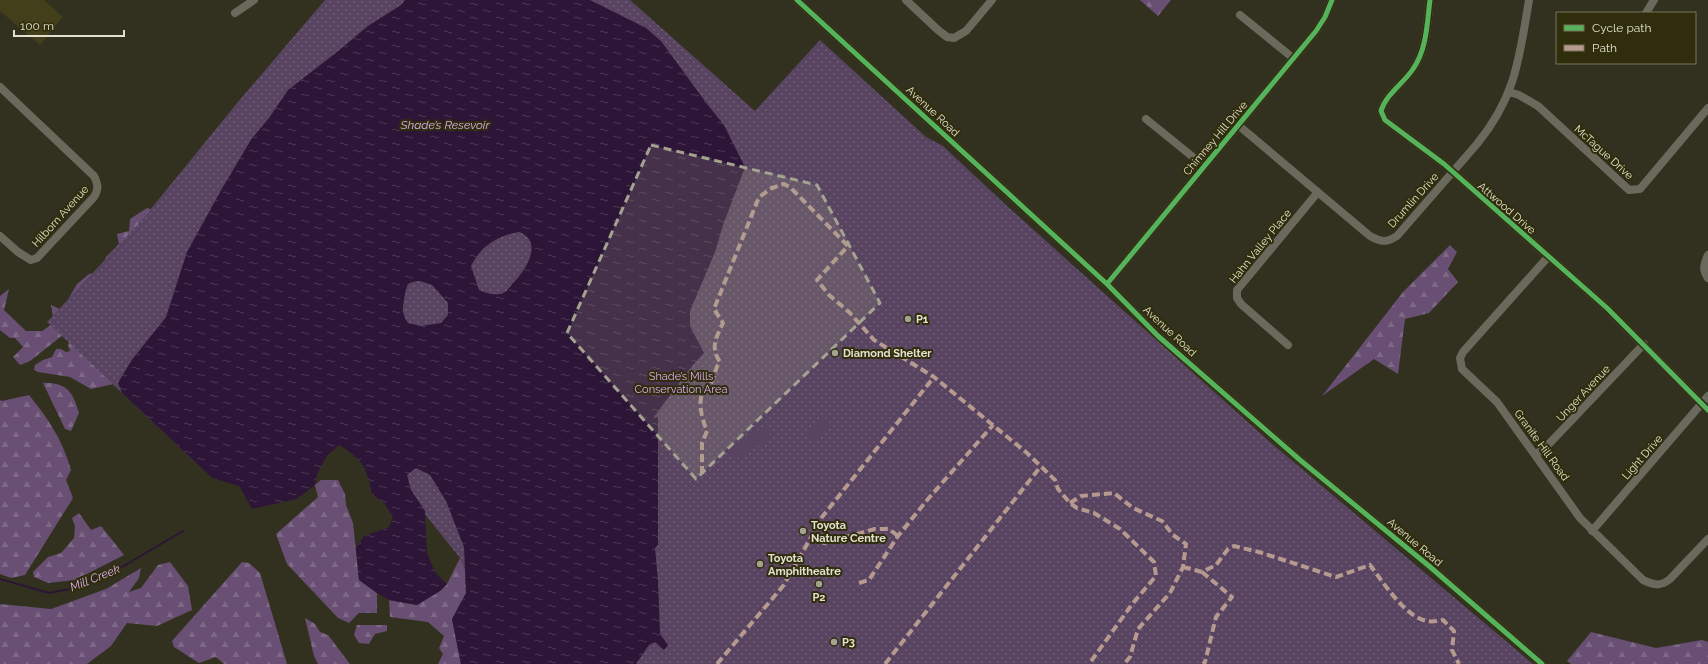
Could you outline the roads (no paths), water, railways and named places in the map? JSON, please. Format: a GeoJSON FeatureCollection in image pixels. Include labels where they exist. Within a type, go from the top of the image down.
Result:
{"type":"FeatureCollection","features":[{"type":"Feature","properties":{"kind":"street"},"geometry":{"type":"LineString","coordinates":[[236,13],[254,0]]}},
{"type":"Feature","properties":{"kind":"street","name":"Avenue Road"},"geometry":{"type":"LineString","coordinates":[[797,0],[1107,284],[1158,336],[1300,460],[1429,566],[1542,664]]}},
{"type":"Feature","properties":{"kind":"street"},"geometry":{"type":"LineString","coordinates":[[906,0],[938,30],[948,37],[954,38],[966,31],[992,0]]}},
{"type":"Feature","properties":{"kind":"street","name":"Chimney Hill Drive"},"geometry":{"type":"LineString","coordinates":[[1107,284],[1316,31],[1325,17],[1332,0]]}},
{"type":"Feature","properties":{"kind":"street","name":"Attwood Drive"},"geometry":{"type":"LineString","coordinates":[[1430,0],[1425,40],[1421,54],[1413,69],[1384,103],[1382,111],[1385,120],[1452,172],[1607,308],[1705,400],[1708,410]]}},
{"type":"Feature","properties":{"kind":"street","name":"Drumlin Drive"},"geometry":{"type":"LineString","coordinates":[[1238,126],[1370,236],[1380,241],[1389,241],[1397,236],[1489,128],[1509,92],[1519,63],[1528,0]]}},
{"type":"Feature","properties":{"kind":"street"},"geometry":{"type":"LineString","coordinates":[[1647,12],[1654,0]]}},
{"type":"Feature","properties":{"kind":"street"},"geometry":{"type":"LineString","coordinates":[[1240,15],[1293,58]]}},
{"type":"Feature","properties":{"kind":"street","name":"Hilborn Avenue"},"geometry":{"type":"LineString","coordinates":[[0,87],[94,176],[98,183],[98,190],[94,197],[37,258],[30,260],[24,257],[0,236]]}},
{"type":"Feature","properties":{"kind":"street","name":"McTague Drive"},"geometry":{"type":"LineString","coordinates":[[1509,92],[1519,95],[1538,106],[1629,190],[1640,189],[1708,108]]}},
{"type":"Feature","properties":{"kind":"street"},"geometry":{"type":"LineString","coordinates":[[1146,119],[1204,166]]}},
{"type":"Feature","properties":{"kind":"street","name":"Hahn Valley Place"},"geometry":{"type":"LineString","coordinates":[[1288,346],[1241,304],[1237,298],[1237,290],[1318,192]]}},
{"type":"Feature","properties":{"kind":"street"},"geometry":{"type":"LineString","coordinates":[[1708,255],[1704,264],[1705,273],[1708,278]]}},
{"type":"Feature","properties":{"kind":"street","name":"Granite Hill Road"},"geometry":{"type":"LineString","coordinates":[[1548,257],[1463,352],[1460,358],[1462,369],[1497,402],[1536,454],[1569,503],[1592,531],[1643,580],[1653,585],[1664,584],[1670,580],[1708,539]]}},
{"type":"Feature","properties":{"kind":"street","name":"Unger Avenue"},"geometry":{"type":"LineString","coordinates":[[1536,454],[1547,446],[1644,344]]}},
{"type":"Feature","properties":{"kind":"street","name":"Light Drive"},"geometry":{"type":"LineString","coordinates":[[1592,531],[1705,400]]}},
{"type":"Feature","properties":{"kind":"water","name":"Shade’s Resevoir"},"geometry":{"type":"Polygon","coordinates":[[[405,0],[590,0],[646,28],[661,41],[724,125],[745,167],[723,225],[715,252],[690,311],[690,326],[704,353],[692,366],[653,418],[658,417],[658,545],[655,548],[660,634],[668,645],[664,650],[655,642],[649,645],[636,664],[461,664],[452,619],[466,593],[464,547],[446,501],[430,475],[416,468],[407,475],[411,490],[425,511],[427,553],[435,572],[447,584],[440,591],[417,605],[389,600],[359,580],[356,548],[364,536],[389,527],[393,517],[384,503],[372,494],[365,470],[358,460],[347,450],[339,445],[327,456],[317,474],[315,485],[297,499],[252,509],[239,486],[212,478],[122,393],[118,383],[131,361],[166,317],[187,252],[252,138],[269,118],[288,90],[368,26],[401,5],[405,0]],[[519,232],[504,236],[490,243],[475,259],[471,266],[479,290],[492,294],[502,293],[508,290],[519,277],[527,263],[532,249],[526,236],[519,232]],[[415,281],[407,286],[404,298],[403,313],[408,323],[421,326],[441,323],[448,315],[448,303],[432,285],[415,281]]]}},
{"type":"Feature","properties":{"kind":"waterway","name":"Mill Creek"},"geometry":{"type":"LineString","coordinates":[[0,579],[49,593],[70,589],[122,567],[183,531]]}},
{"type":"Feature","properties":{"kind":"place","name":"P1"},"geometry":{"type":"Point","coordinates":[908,319]}},
{"type":"Feature","properties":{"kind":"place","name":"Diamond Shelter"},"geometry":{"type":"Point","coordinates":[835,353]}},
{"type":"Feature","properties":{"kind":"place","name":"Toyota Nature Centre"},"geometry":{"type":"Point","coordinates":[803,531]}},
{"type":"Feature","properties":{"kind":"place","name":"Toyota Amphitheatre"},"geometry":{"type":"Point","coordinates":[760,564]}},
{"type":"Feature","properties":{"kind":"place","name":"P2"},"geometry":{"type":"Point","coordinates":[819,584]}},
{"type":"Feature","properties":{"kind":"place","name":"P3"},"geometry":{"type":"Point","coordinates":[834,642]}},
{"type":"Feature","properties":{"kind":"park label","name":"Shade’s Mills Conservation Area"},"geometry":{"type":"Point","coordinates":[681,382]}}]}
